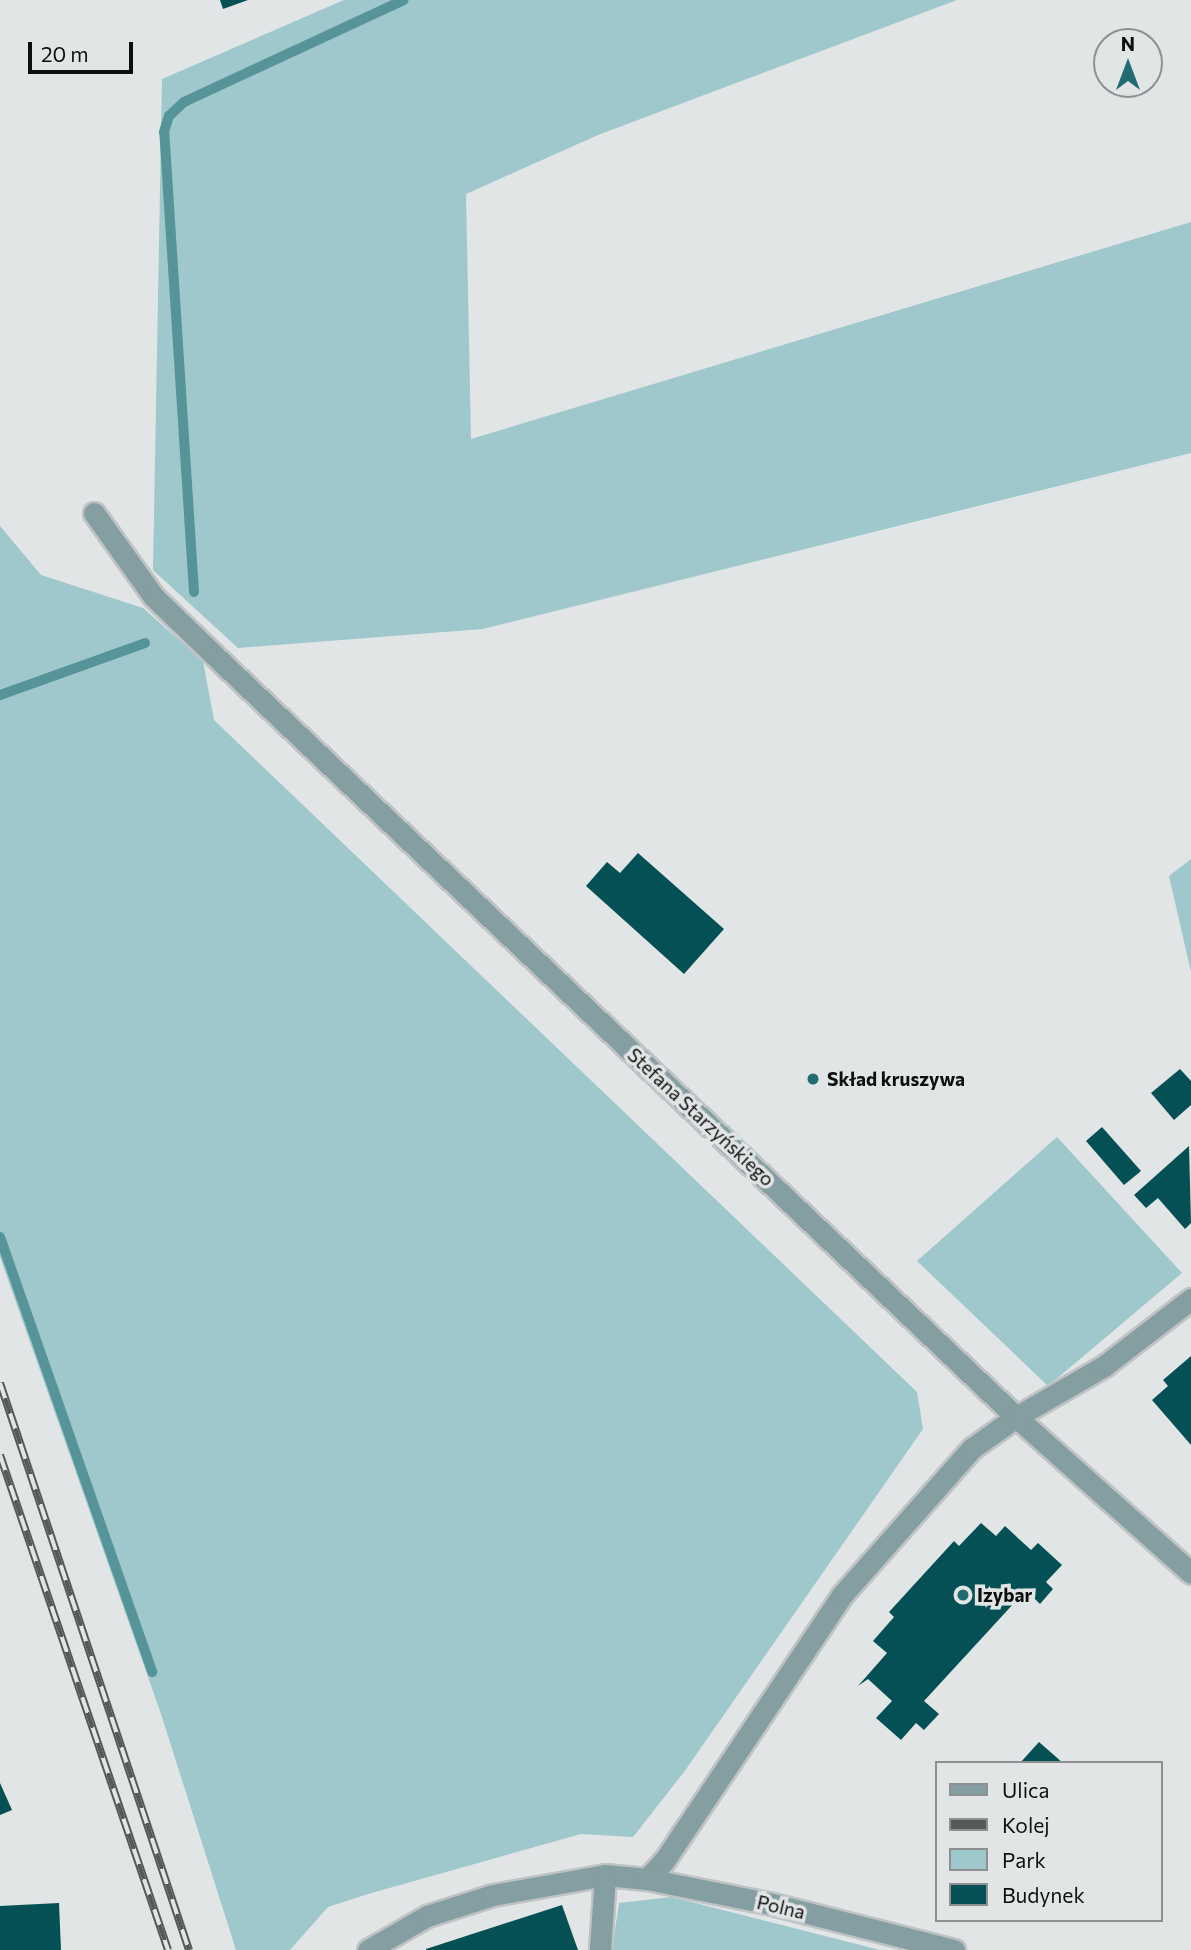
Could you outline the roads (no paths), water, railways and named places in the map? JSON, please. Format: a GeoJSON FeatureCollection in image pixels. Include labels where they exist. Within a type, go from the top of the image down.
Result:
{"type":"FeatureCollection","features":[{"type":"Feature","properties":{"kind":"street","name":"Stefana Starzyńskiego"},"geometry":{"type":"LineString","coordinates":[[94,513],[154,597],[215,656],[1016,1417],[1191,1573]]}},
{"type":"Feature","properties":{"kind":"street"},"geometry":{"type":"LineString","coordinates":[[648,1879],[664,1861],[842,1595],[971,1449],[1016,1417],[1104,1366],[1191,1299]]}},
{"type":"Feature","properties":{"kind":"street"},"geometry":{"type":"LineString","coordinates":[[600,1950],[605,1875]]}},
{"type":"Feature","properties":{"kind":"street","name":"Polna"},"geometry":{"type":"LineString","coordinates":[[369,1950],[427,1916],[492,1895],[605,1875],[648,1879],[772,1904],[954,1950]]}},
{"type":"Feature","properties":{"kind":"waterway"},"geometry":{"type":"LineString","coordinates":[[194,592],[164,132],[169,116],[184,102],[404,0]]}},
{"type":"Feature","properties":{"kind":"waterway"},"geometry":{"type":"LineString","coordinates":[[0,695],[145,643]]}},
{"type":"Feature","properties":{"kind":"waterway"},"geometry":{"type":"LineString","coordinates":[[0,1237],[152,1672]]}},
{"type":"Feature","properties":{"kind":"railway"},"geometry":{"type":"LineString","coordinates":[[0,1383],[189,1950]]}},
{"type":"Feature","properties":{"kind":"railway"},"geometry":{"type":"LineString","coordinates":[[0,1455],[168,1950]]}},
{"type":"Feature","properties":{"kind":"place","name":"Skład kruszywa"},"geometry":{"type":"Point","coordinates":[813,1079]}},
{"type":"Feature","properties":{"kind":"place","name":"Izybar"},"geometry":{"type":"Point","coordinates":[963,1595]}}]}
